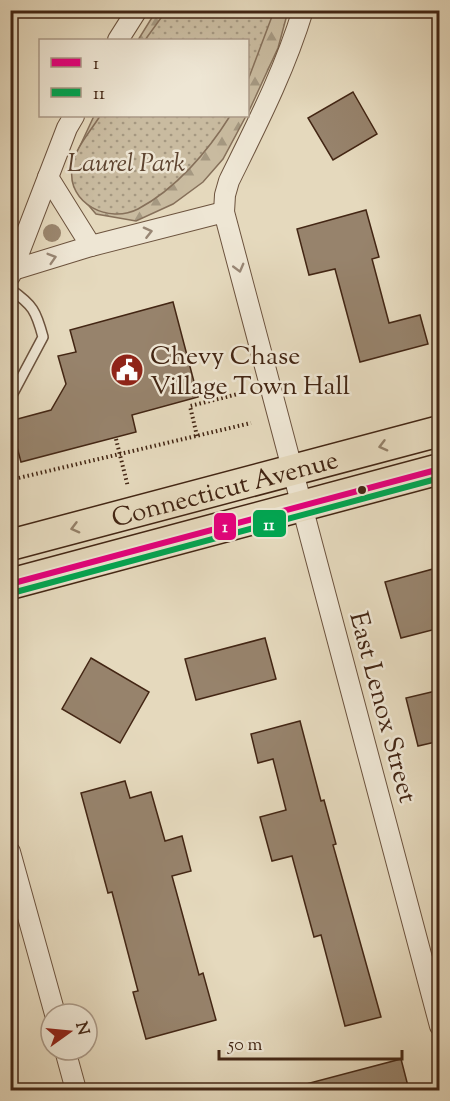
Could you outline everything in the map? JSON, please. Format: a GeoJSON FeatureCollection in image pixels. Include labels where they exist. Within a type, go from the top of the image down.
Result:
{"type":"FeatureCollection","features":[{"type":"Feature","properties":{"kind":"main road","name":"Connecticut Avenue"},"geometry":{"type":"LineString","coordinates":[[10,545],[440,431]]}},
{"type":"Feature","properties":{"kind":"main road","name":"Connecticut Avenue"},"geometry":{"type":"LineString","coordinates":[[10,584],[440,469]]}},
{"type":"Feature","properties":{"kind":"street"},"geometry":{"type":"LineString","coordinates":[[119,39],[137,10]]}},
{"type":"Feature","properties":{"kind":"street"},"geometry":{"type":"LineString","coordinates":[[11,278],[91,246],[224,212],[229,181],[291,52],[303,10]]}},
{"type":"Feature","properties":{"kind":"street"},"geometry":{"type":"LineString","coordinates":[[11,278],[48,177],[73,117]]}},
{"type":"Feature","properties":{"kind":"street"},"geometry":{"type":"LineString","coordinates":[[48,177],[91,246]]}},
{"type":"Feature","properties":{"kind":"street","name":"East Lenox Street"},"geometry":{"type":"LineString","coordinates":[[224,212],[440,1026]]}},
{"type":"Feature","properties":{"kind":"street"},"geometry":{"type":"LineString","coordinates":[[10,852],[52,1002]]}},
{"type":"Feature","properties":{"kind":"street"},"geometry":{"type":"LineString","coordinates":[[68,1062],[76,1090]]}},
{"type":"Feature","properties":{"kind":"lane"},"geometry":{"type":"LineString","coordinates":[[10,399],[43,337],[37,315],[11,278]]}},
{"type":"Feature","properties":{"kind":"path"},"geometry":{"type":"LineString","coordinates":[[197,436],[190,406],[242,393]]}},
{"type":"Feature","properties":{"kind":"path"},"geometry":{"type":"LineString","coordinates":[[10,480],[251,423]]}},
{"type":"Feature","properties":{"kind":"path"},"geometry":{"type":"LineString","coordinates":[[116,440],[130,494]]}},
{"type":"Feature","properties":{"kind":"green space"},"geometry":{"type":"Polygon","coordinates":[[[166,10],[274,11],[249,77],[249,39],[146,39],[166,10]]]}},
{"type":"Feature","properties":{"kind":"green space"},"geometry":{"type":"Polygon","coordinates":[[[156,11],[288,11],[278,48],[249,111],[249,39],[139,39],[156,11]]]}},
{"type":"Feature","properties":{"kind":"green space","name":"Laurel Park"},"geometry":{"type":"Polygon","coordinates":[[[94,117],[245,117],[223,159],[203,182],[173,204],[136,221],[96,214],[77,192],[72,163],[94,117]]]}},
{"type":"Feature","properties":{"kind":"green space","name":"Laurel Park"},"geometry":{"type":"Polygon","coordinates":[[[99,117],[229,117],[201,156],[178,180],[152,201],[127,213],[115,214],[92,208],[76,192],[72,181],[72,168],[83,141],[99,117]]]}},
{"type":"Feature","properties":{"kind":"building"},"geometry":{"type":"Polygon","coordinates":[[[353,92],[377,134],[333,160],[308,118],[353,92]]]}},
{"type":"Feature","properties":{"kind":"building"},"geometry":{"type":"Polygon","coordinates":[[[366,210],[379,257],[372,259],[389,323],[420,315],[428,344],[360,362],[335,269],[309,275],[297,229],[366,210]]]}},
{"type":"Feature","properties":{"kind":"building","name":"Chevy Chase Village Town Hall"},"geometry":{"type":"Polygon","coordinates":[[[173,302],[198,397],[132,415],[136,432],[21,462],[10,421],[51,410],[66,384],[58,356],[76,352],[70,330],[173,302]]]}},
{"type":"Feature","properties":{"kind":"building"},"geometry":{"type":"Polygon","coordinates":[[[433,569],[440,594],[440,628],[401,638],[385,582],[433,569]]]}},
{"type":"Feature","properties":{"kind":"building"},"geometry":{"type":"Polygon","coordinates":[[[265,638],[276,679],[196,700],[185,659],[265,638]]]}},
{"type":"Feature","properties":{"kind":"building"},"geometry":{"type":"Polygon","coordinates":[[[91,658],[149,692],[120,743],[62,709],[91,658]]]}},
{"type":"Feature","properties":{"kind":"building"},"geometry":{"type":"Polygon","coordinates":[[[440,690],[440,741],[418,746],[406,698],[440,690]]]}},
{"type":"Feature","properties":{"kind":"building"},"geometry":{"type":"Polygon","coordinates":[[[300,721],[321,801],[324,800],[336,844],[333,845],[381,1017],[345,1026],[321,935],[314,937],[292,856],[272,861],[260,817],[286,810],[273,759],[258,763],[251,734],[300,721]]]}},
{"type":"Feature","properties":{"kind":"building"},"geometry":{"type":"Polygon","coordinates":[[[125,781],[130,798],[151,792],[165,841],[182,836],[191,871],[172,876],[199,975],[203,973],[216,1020],[146,1039],[133,992],[138,991],[112,892],[108,893],[81,793],[125,781]]]}},
{"type":"Feature","properties":{"kind":"building"},"geometry":{"type":"Polygon","coordinates":[[[401,1059],[409,1090],[307,1090],[306,1084],[401,1059]]]}},
{"type":"Feature","properties":{"kind":"transit line","name":"1"},"geometry":{"type":"LineString","coordinates":[[10,584],[440,469]]}},
{"type":"Feature","properties":{"kind":"transit line","name":"11"},"geometry":{"type":"LineString","coordinates":[[12,593],[440,478]]}},
{"type":"Feature","properties":{"kind":"place","name":"Chevy Chase Village Town Hall"},"geometry":{"type":"Point","coordinates":[127,370]}}]}
